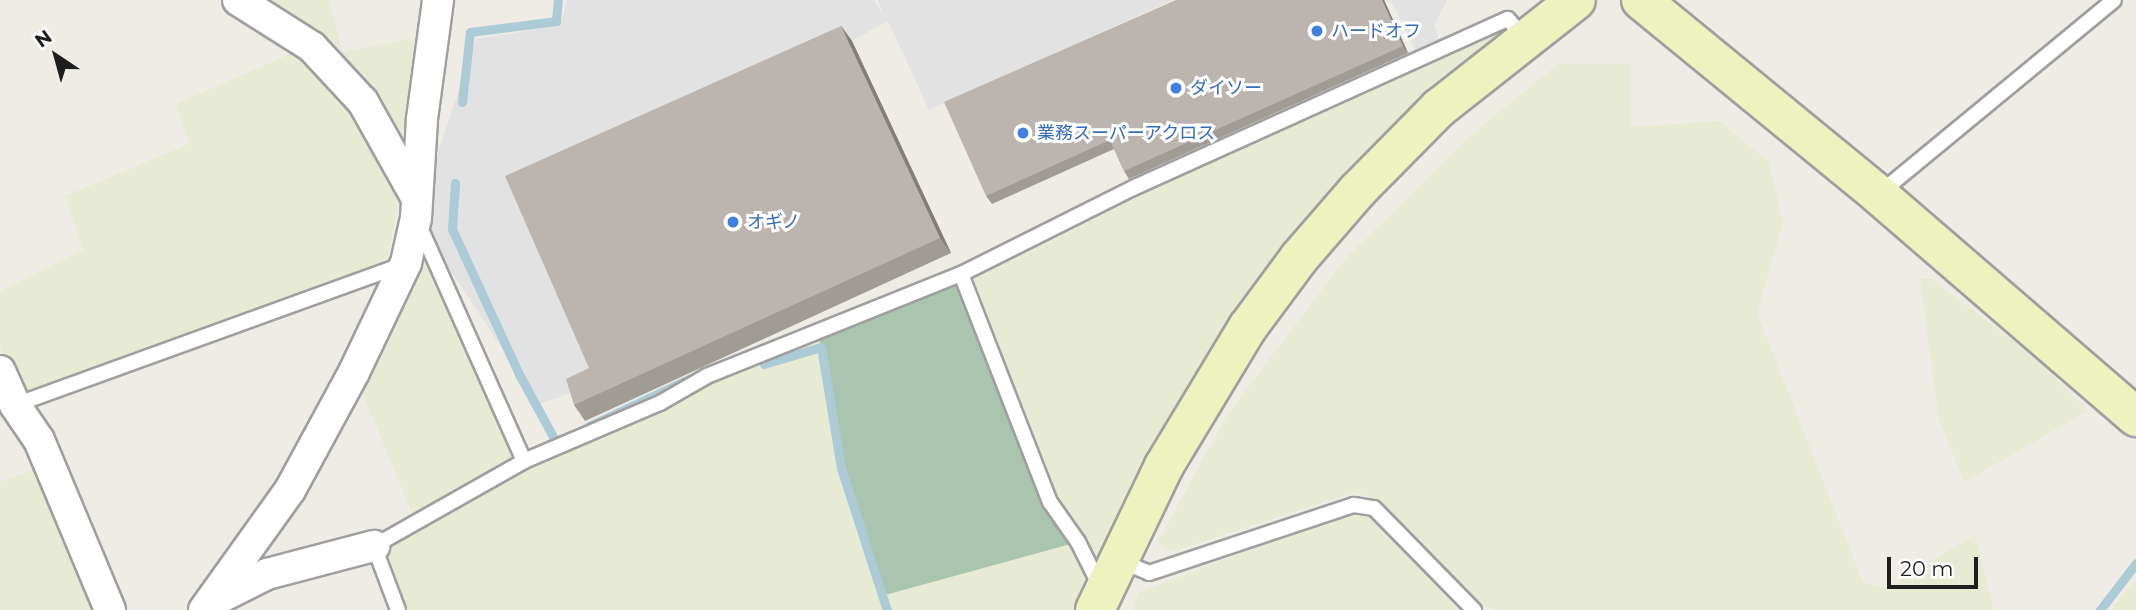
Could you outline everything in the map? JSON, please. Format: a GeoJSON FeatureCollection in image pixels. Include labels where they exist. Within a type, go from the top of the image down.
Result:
{"type":"FeatureCollection","features":[{"type":"Feature","properties":{"kind":"street"},"geometry":{"type":"LineString","coordinates":[[238,0],[312,47],[363,102],[416,208]]}},
{"type":"Feature","properties":{"kind":"street"},"geometry":{"type":"LineString","coordinates":[[202,608],[290,491],[354,372],[406,263],[416,208],[438,0]]}},
{"type":"Feature","properties":{"kind":"street"},"geometry":{"type":"LineString","coordinates":[[1104,586],[1164,466],[1241,339],[1299,258],[1358,190],[1439,108],[1524,38],[1576,0]]}},
{"type":"Feature","properties":{"kind":"street"},"geometry":{"type":"LineString","coordinates":[[1641,0],[1879,194],[2136,416]]}},
{"type":"Feature","properties":{"kind":"street"},"geometry":{"type":"LineString","coordinates":[[0,371],[15,405],[39,440],[110,610]]}},
{"type":"Feature","properties":{"kind":"street"},"geometry":{"type":"LineString","coordinates":[[202,608],[267,574],[374,546]]}},
{"type":"Feature","properties":{"kind":"lane"},"geometry":{"type":"LineString","coordinates":[[1879,194],[2114,0]]}},
{"type":"Feature","properties":{"kind":"lane"},"geometry":{"type":"LineString","coordinates":[[398,610],[374,546],[524,461],[660,403],[707,376],[961,274],[1133,188],[1508,19],[1524,38]]}},
{"type":"Feature","properties":{"kind":"lane"},"geometry":{"type":"LineString","coordinates":[[416,208],[524,461]]}},
{"type":"Feature","properties":{"kind":"lane"},"geometry":{"type":"LineString","coordinates":[[15,405],[406,263]]}},
{"type":"Feature","properties":{"kind":"lane"},"geometry":{"type":"LineString","coordinates":[[961,274],[1050,502],[1104,586],[1354,505],[1374,508],[1474,610]]}},
{"type":"Feature","properties":{"kind":"green space"},"geometry":{"type":"Polygon","coordinates":[[[253,0],[328,0],[343,52],[414,38],[417,76],[404,150],[253,0]]]}},
{"type":"Feature","properties":{"kind":"green space"},"geometry":{"type":"Polygon","coordinates":[[[1508,19],[1524,38],[1299,258],[1095,610],[398,610],[374,546],[417,526],[354,372],[416,218],[524,461],[818,332],[841,468],[1050,502],[961,274],[1508,19]]]}},
{"type":"Feature","properties":{"kind":"green space"},"geometry":{"type":"Polygon","coordinates":[[[299,50],[346,102],[401,189],[387,261],[18,395],[0,346],[0,291],[83,250],[65,196],[189,144],[176,104],[299,50]]]}},
{"type":"Feature","properties":{"kind":"green space"},"geometry":{"type":"Polygon","coordinates":[[[1558,64],[1630,64],[1631,127],[1720,121],[1769,162],[1783,223],[1757,313],[1863,582],[1887,588],[1975,535],[1994,610],[1493,610],[1468,599],[1378,501],[1355,492],[1173,551],[1157,543],[1227,415],[1345,259],[1480,127],[1558,64]]]}},
{"type":"Feature","properties":{"kind":"green space"},"geometry":{"type":"Polygon","coordinates":[[[961,274],[1050,502],[1078,542],[885,595],[841,468],[818,332],[961,274]]]}},
{"type":"Feature","properties":{"kind":"green space"},"geometry":{"type":"Polygon","coordinates":[[[1920,279],[1932,279],[2039,361],[2088,411],[1964,482],[1939,420],[1920,279]]]}},
{"type":"Feature","properties":{"kind":"green space"},"geometry":{"type":"Polygon","coordinates":[[[39,468],[98,610],[0,610],[0,482],[39,468]]]}},
{"type":"Feature","properties":{"kind":"green space"},"geometry":{"type":"Polygon","coordinates":[[[1350,511],[1377,519],[1458,610],[1132,610],[1138,593],[1350,511]]]}},
{"type":"Feature","properties":{"kind":"green space"},"geometry":{"type":"Polygon","coordinates":[[[2136,579],[2136,610],[2111,610],[2136,579]]]}},
{"type":"Feature","properties":{"kind":"shaded area"},"geometry":{"type":"Polygon","coordinates":[[[567,0],[874,0],[883,15],[878,0],[1173,0],[929,110],[888,21],[852,41],[600,383],[539,404],[416,218],[476,39],[561,25],[567,0]]]}},
{"type":"Feature","properties":{"kind":"shaded area"},"geometry":{"type":"Polygon","coordinates":[[[1391,0],[1447,0],[1434,25],[1442,48],[1419,58],[1391,0]]]}},
{"type":"Feature","properties":{"kind":"building"},"geometry":{"type":"Polygon","coordinates":[[[1176,0],[1382,0],[1403,46],[1124,171],[1110,140],[986,196],[944,102],[1176,0]]]}},
{"type":"Feature","properties":{"kind":"building","name":"オギノ"},"geometry":{"type":"Polygon","coordinates":[[[841,26],[940,238],[574,405],[566,379],[589,368],[505,176],[841,26]]]}},
{"type":"Feature","properties":{"kind":"waterway"},"geometry":{"type":"LineString","coordinates":[[462,102],[470,32],[556,21],[558,0]]}},
{"type":"Feature","properties":{"kind":"waterway"},"geometry":{"type":"LineString","coordinates":[[455,183],[452,229],[520,376],[556,442],[563,438]]}},
{"type":"Feature","properties":{"kind":"waterway"},"geometry":{"type":"LineString","coordinates":[[764,364],[821,347],[841,468],[887,610]]}},
{"type":"Feature","properties":{"kind":"waterway"},"geometry":{"type":"LineString","coordinates":[[589,426],[691,378]]}},
{"type":"Feature","properties":{"kind":"waterway"},"geometry":{"type":"LineString","coordinates":[[2100,610],[2136,563]]}},
{"type":"Feature","properties":{"kind":"place","name":"ハードオフ"},"geometry":{"type":"Point","coordinates":[1317,31]}},
{"type":"Feature","properties":{"kind":"place","name":"ダイソー"},"geometry":{"type":"Point","coordinates":[1176,88]}},
{"type":"Feature","properties":{"kind":"place","name":"業務スーパーアクロス"},"geometry":{"type":"Point","coordinates":[1023,133]}},
{"type":"Feature","properties":{"kind":"place","name":"オギノ"},"geometry":{"type":"Point","coordinates":[733,222]}}]}
